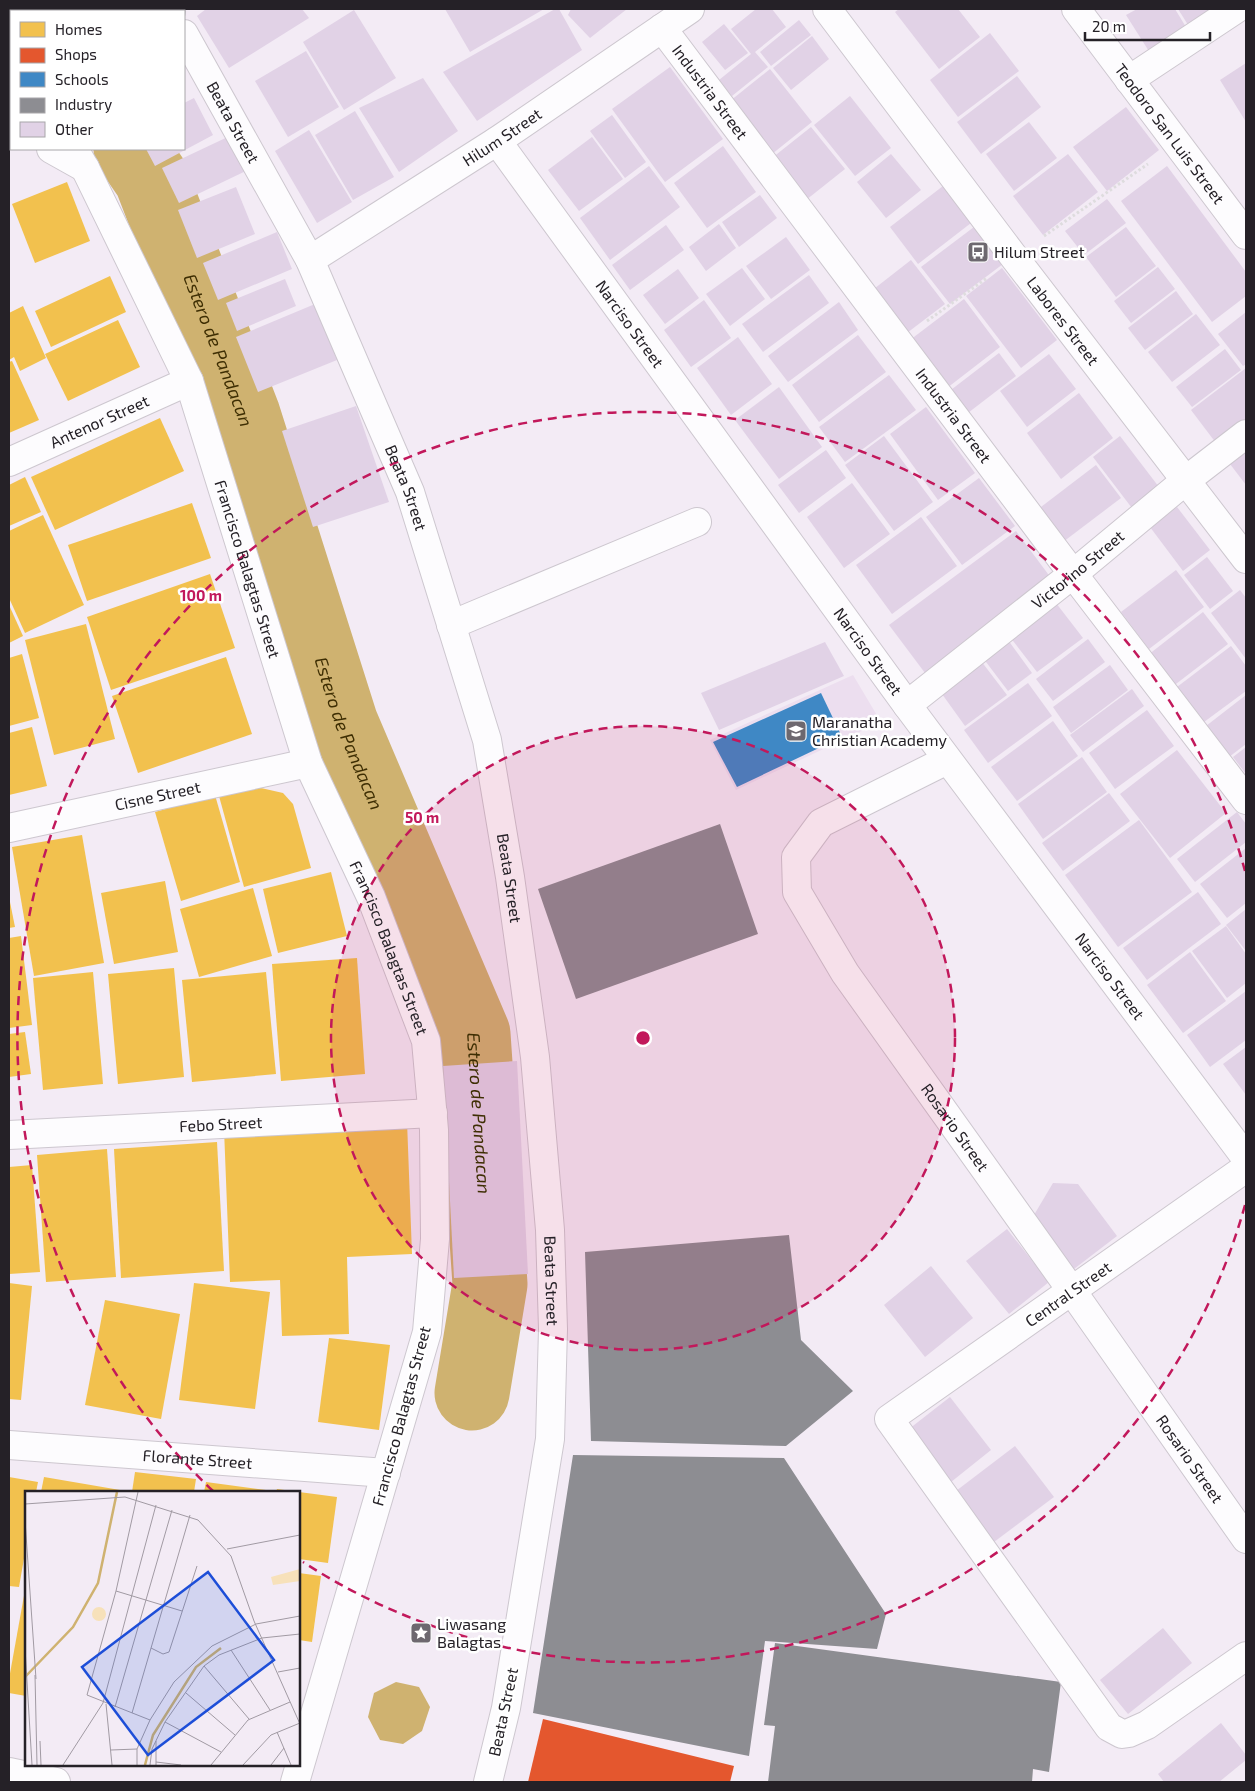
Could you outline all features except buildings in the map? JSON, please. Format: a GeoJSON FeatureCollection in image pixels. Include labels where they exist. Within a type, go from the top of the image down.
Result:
{"type":"FeatureCollection","features":[{"type":"Feature","properties":{"kind":"street","name":"Hilum Street"},"geometry":{"type":"LineString","coordinates":[[310,260],[497,141],[690,9]]}},
{"type":"Feature","properties":{"kind":"street","name":"Labores Street"},"geometry":{"type":"LineString","coordinates":[[827,9],[1246,559]]}},
{"type":"Feature","properties":{"kind":"street","name":"Teodoro San Luis Street"},"geometry":{"type":"LineString","coordinates":[[1076,9],[1246,235]]}},
{"type":"Feature","properties":{"kind":"street"},"geometry":{"type":"LineString","coordinates":[[1129,80],[1236,9]]}},
{"type":"Feature","properties":{"kind":"street","name":"Industria Street"},"geometry":{"type":"LineString","coordinates":[[662,28],[1073,574],[1246,800]]}},
{"type":"Feature","properties":{"kind":"street","name":"Beata Street"},"geometry":{"type":"LineString","coordinates":[[185,36],[310,260],[410,492],[487,740],[511,887],[535,1057],[550,1230],[553,1329],[550,1439],[506,1708],[488,1782]]}},
{"type":"Feature","properties":{"kind":"street","name":"Narciso Street"},"geometry":{"type":"LineString","coordinates":[[497,141],[906,705],[1246,1158]]}},
{"type":"Feature","properties":{"kind":"street"},"geometry":{"type":"LineString","coordinates":[[54,150],[80,158]]}},
{"type":"Feature","properties":{"kind":"street","name":"Francisco Balagtas Street"},"geometry":{"type":"LineString","coordinates":[[80,158],[189,381],[308,763],[371,897],[426,1041],[433,1113],[435,1239],[427,1332],[300,1765]]}},
{"type":"Feature","properties":{"kind":"street","name":"Antenor Street"},"geometry":{"type":"LineString","coordinates":[[9,462],[189,381]]}},
{"type":"Feature","properties":{"kind":"street","name":"Victorino Street"},"geometry":{"type":"LineString","coordinates":[[906,705],[1073,574],[1185,481],[1246,434]]}},
{"type":"Feature","properties":{"kind":"street"},"geometry":{"type":"LineString","coordinates":[[452,625],[697,522]]}},
{"type":"Feature","properties":{"kind":"street","name":"Rosario Street"},"geometry":{"type":"LineString","coordinates":[[947,760],[821,823],[796,858],[797,892],[845,973],[1246,1539]]}},
{"type":"Feature","properties":{"kind":"street","name":"Cisne Street"},"geometry":{"type":"LineString","coordinates":[[9,828],[308,763]]}},
{"type":"Feature","properties":{"kind":"street","name":"Febo Street"},"geometry":{"type":"LineString","coordinates":[[9,1135],[433,1113]]}},
{"type":"Feature","properties":{"kind":"street","name":"Central Street"},"geometry":{"type":"LineString","coordinates":[[1246,1168],[889,1420],[1109,1727],[1122,1734],[1147,1725],[1246,1656]]}},
{"type":"Feature","properties":{"kind":"street","name":"Florante Street"},"geometry":{"type":"LineString","coordinates":[[9,1445],[386,1473]]}},
{"type":"Feature","properties":{"kind":"street","name":"Francisco Balagtas Street"},"geometry":{"type":"LineString","coordinates":[[295,1782],[300,1766]]}},
{"type":"Feature","properties":{"kind":"street"},"geometry":{"type":"LineString","coordinates":[[9,1772],[56,1782]]}},
{"type":"Feature","properties":{"kind":"shaded area","name":"Maranatha Christian Academy"},"geometry":{"type":"Polygon","coordinates":[[[853,675],[881,722],[736,790],[710,740],[853,675]]]}},
{"type":"Feature","properties":{"kind":"shaded area"},"geometry":{"type":"Polygon","coordinates":[[[396,1682],[419,1687],[430,1707],[422,1731],[403,1744],[380,1740],[368,1717],[374,1693],[396,1682]]]}},
{"type":"Feature","properties":{"kind":"waterway","name":"Estero de Pandacan"},"geometry":{"type":"LineString","coordinates":[[132,150],[151,178],[243,415],[341,724],[473,1034],[490,1284],[472,1393]]}},
{"type":"Feature","properties":{"kind":"place","name":"Hilum Street"},"geometry":{"type":"Point","coordinates":[978,252]}},
{"type":"Feature","properties":{"kind":"place","name":"Maranatha Christian Academy"},"geometry":{"type":"Point","coordinates":[796,731]}},
{"type":"Feature","properties":{"kind":"place","name":"Liwasang Balagtas"},"geometry":{"type":"Point","coordinates":[421,1633]}}]}
